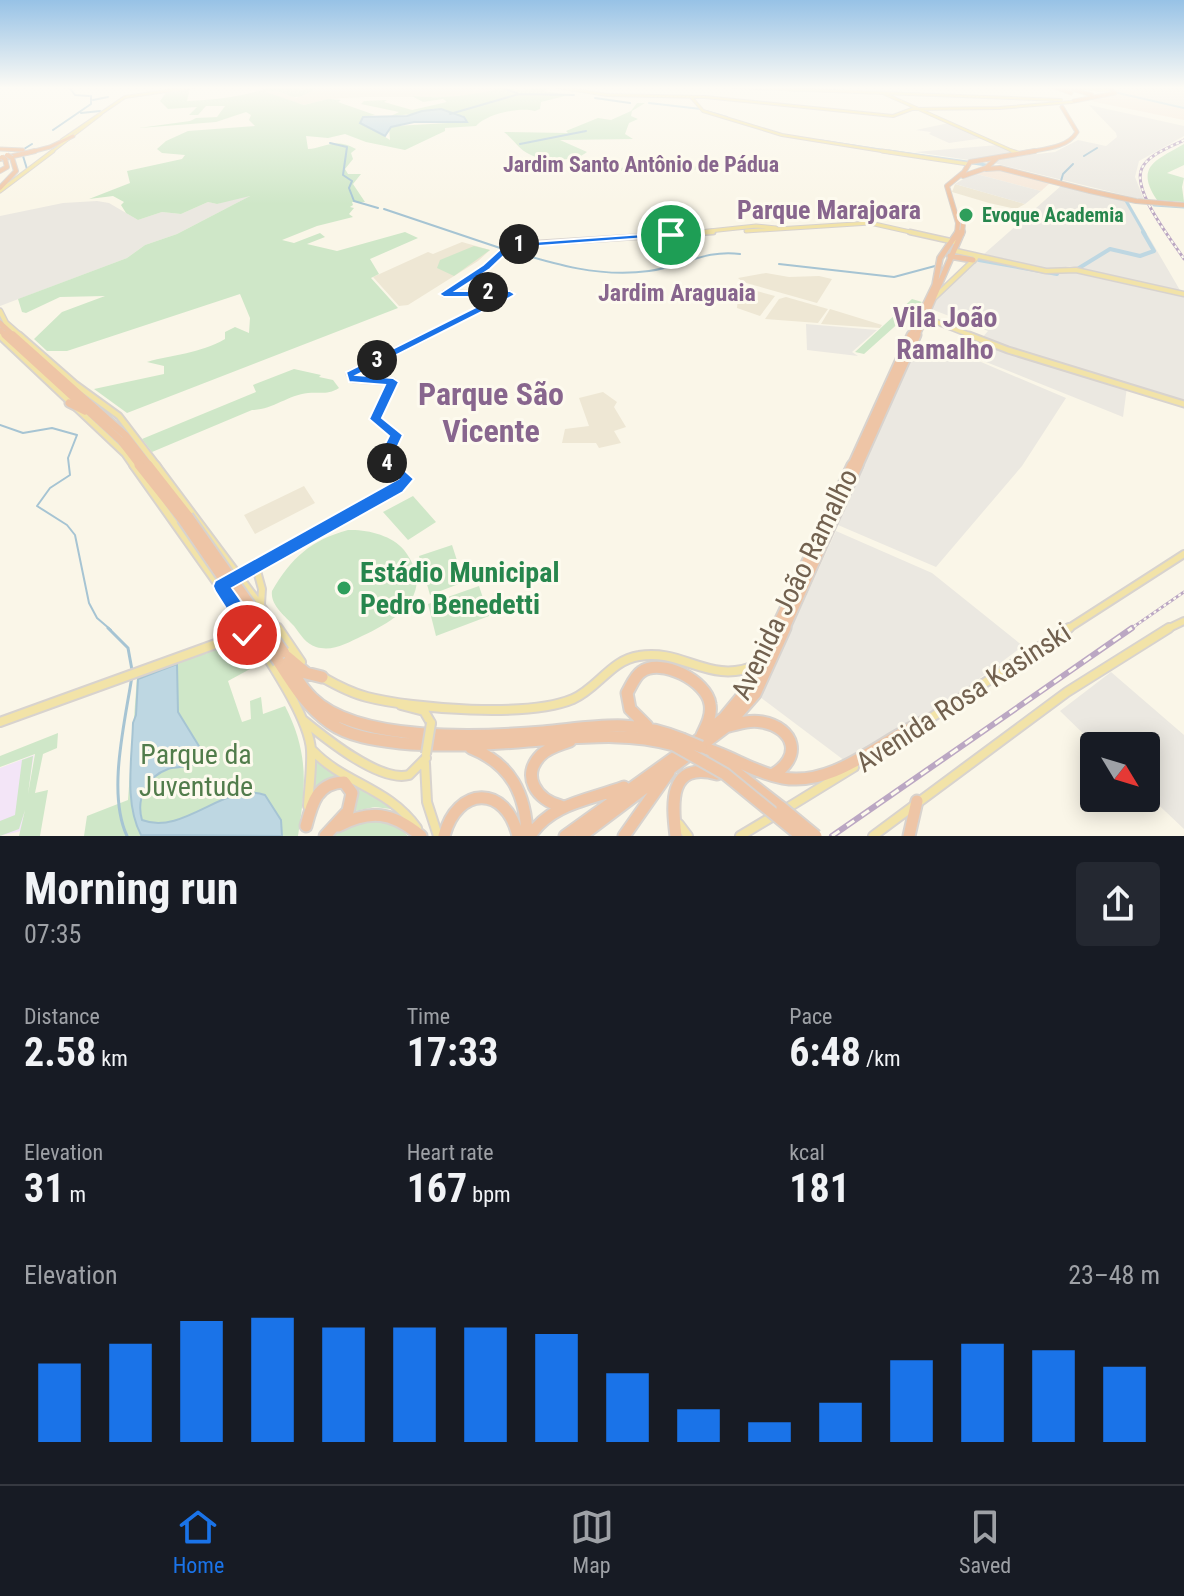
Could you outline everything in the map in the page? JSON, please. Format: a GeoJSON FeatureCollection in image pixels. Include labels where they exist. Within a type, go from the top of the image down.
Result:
{"type":"FeatureCollection","features":[{"type":"Feature","properties":{"kind":"highway"},"geometry":{"type":"LineString","coordinates":[[947,251],[963,222],[944,188],[969,164],[983,158],[1064,146],[1078,133],[1073,126]]}},
{"type":"Feature","properties":{"kind":"highway"},"geometry":{"type":"LineString","coordinates":[[984,169],[998,158],[1064,146],[1079,137],[1082,130],[1078,126]]}},
{"type":"Feature","properties":{"kind":"highway"},"geometry":{"type":"LineString","coordinates":[[3,156],[50,147],[75,133]]}},
{"type":"Feature","properties":{"kind":"highway"},"geometry":{"type":"LineString","coordinates":[[3,156],[60,142]]}},
{"type":"Feature","properties":{"kind":"highway"},"geometry":{"type":"LineString","coordinates":[[0,171],[7,167],[3,156]]}},
{"type":"Feature","properties":{"kind":"highway"},"geometry":{"type":"LineString","coordinates":[[0,188],[12,170],[3,156]]}},
{"type":"Feature","properties":{"kind":"highway"},"geometry":{"type":"LineString","coordinates":[[983,158],[1090,190]]}},
{"type":"Feature","properties":{"kind":"highway"},"geometry":{"type":"LineString","coordinates":[[969,164],[976,171]]}},
{"type":"Feature","properties":{"kind":"highway"},"geometry":{"type":"LineString","coordinates":[[968,254],[955,241],[948,198],[952,184],[984,169],[999,168],[1136,201],[1184,204]]}},
{"type":"Feature","properties":{"kind":"highway"},"geometry":{"type":"LineString","coordinates":[[955,241],[977,257]]}},
{"type":"Feature","properties":{"kind":"highway","name":"Avenida João Ramalho"},"geometry":{"type":"LineString","coordinates":[[565,836],[636,782],[700,744],[738,703],[761,663],[863,456],[939,276],[939,266],[955,241]]}},
{"type":"Feature","properties":{"kind":"highway","name":"Avenida João Ramalho"},"geometry":{"type":"LineString","coordinates":[[581,836],[727,726],[751,700],[855,467],[866,434],[935,297],[955,241]]}},
{"type":"Feature","properties":{"kind":"highway"},"geometry":{"type":"LineString","coordinates":[[1,318],[31,359],[107,422]]}},
{"type":"Feature","properties":{"kind":"highway"},"geometry":{"type":"LineString","coordinates":[[0,333],[21,346],[107,422],[185,518],[316,712],[342,730],[390,741],[465,746],[634,736],[700,744],[772,775],[801,779],[838,768],[895,734],[926,721]]}},
{"type":"Feature","properties":{"kind":"highway"},"geometry":{"type":"LineString","coordinates":[[31,359],[36,370]]}},
{"type":"Feature","properties":{"kind":"highway"},"geometry":{"type":"LineString","coordinates":[[81,389],[106,413],[107,422]]}},
{"type":"Feature","properties":{"kind":"highway"},"geometry":{"type":"LineString","coordinates":[[69,403],[107,422]]}},
{"type":"Feature","properties":{"kind":"highway"},"geometry":{"type":"LineString","coordinates":[[863,456],[869,438],[866,434]]}},
{"type":"Feature","properties":{"kind":"highway"},"geometry":{"type":"LineString","coordinates":[[281,657],[306,673],[322,677]]}},
{"type":"Feature","properties":{"kind":"highway"},"geometry":{"type":"LineString","coordinates":[[281,657],[318,703],[335,716],[364,728],[412,734],[548,732],[622,724],[652,729]]}},
{"type":"Feature","properties":{"kind":"highway"},"geometry":{"type":"LineString","coordinates":[[700,744],[711,715],[707,692],[688,677],[657,667],[639,673],[627,693],[635,717],[699,756],[801,836]]}},
{"type":"Feature","properties":{"kind":"highway"},"geometry":{"type":"LineString","coordinates":[[727,726],[741,721],[764,721],[780,730],[790,742],[793,757],[790,764],[772,775]]}},
{"type":"Feature","properties":{"kind":"highway"},"geometry":{"type":"LineString","coordinates":[[567,807],[546,803],[532,786],[532,773],[544,752],[582,737]]}},
{"type":"Feature","properties":{"kind":"highway"},"geometry":{"type":"LineString","coordinates":[[700,744],[816,836]]}},
{"type":"Feature","properties":{"kind":"highway"},"geometry":{"type":"LineString","coordinates":[[465,746],[498,760],[512,775],[526,809],[529,836]]}},
{"type":"Feature","properties":{"kind":"highway"},"geometry":{"type":"LineString","coordinates":[[624,836],[673,767]]}},
{"type":"Feature","properties":{"kind":"highway"},"geometry":{"type":"LineString","coordinates":[[676,836],[676,788],[681,780],[695,772],[710,771],[739,785]]}},
{"type":"Feature","properties":{"kind":"highway"},"geometry":{"type":"LineString","coordinates":[[305,831],[317,793],[328,783],[344,782],[351,789],[351,803],[329,832]]}},
{"type":"Feature","properties":{"kind":"highway"},"geometry":{"type":"LineString","coordinates":[[529,836],[546,814],[636,782]]}},
{"type":"Feature","properties":{"kind":"highway"},"geometry":{"type":"LineString","coordinates":[[441,836],[459,806],[483,798],[495,800],[508,808],[514,816],[518,836]]}},
{"type":"Feature","properties":{"kind":"highway"},"geometry":{"type":"LineString","coordinates":[[909,836],[917,801]]}},
{"type":"Feature","properties":{"kind":"highway"},"geometry":{"type":"LineString","coordinates":[[329,832],[348,820],[382,812],[398,816],[421,836]]}},
{"type":"Feature","properties":{"kind":"main road"},"geometry":{"type":"LineString","coordinates":[[0,188],[83,126]]}},
{"type":"Feature","properties":{"kind":"main road"},"geometry":{"type":"LineString","coordinates":[[3,156],[60,142],[88,126]]}},
{"type":"Feature","properties":{"kind":"main road"},"geometry":{"type":"LineString","coordinates":[[755,126],[794,138],[853,144],[969,164]]}},
{"type":"Feature","properties":{"kind":"main road"},"geometry":{"type":"LineString","coordinates":[[957,126],[1018,153]]}},
{"type":"Feature","properties":{"kind":"main road"},"geometry":{"type":"LineString","coordinates":[[729,231],[868,223],[955,241]]}},
{"type":"Feature","properties":{"kind":"main road"},"geometry":{"type":"LineString","coordinates":[[221,586],[398,488],[407,479],[384,460],[396,435],[375,419],[393,382],[351,379],[349,375],[510,294],[444,294],[486,267],[510,246],[776,228]]}},
{"type":"Feature","properties":{"kind":"main road"},"geometry":{"type":"LineString","coordinates":[[759,231],[768,234]]}},
{"type":"Feature","properties":{"kind":"main road"},"geometry":{"type":"LineString","coordinates":[[968,254],[1050,272],[1076,270],[1184,293]]}},
{"type":"Feature","properties":{"kind":"main road","name":"Avenida João Ramalho"},"geometry":{"type":"LineString","coordinates":[[935,297],[977,257]]}},
{"type":"Feature","properties":{"kind":"main road"},"geometry":{"type":"LineString","coordinates":[[1076,270],[1184,293]]}},
{"type":"Feature","properties":{"kind":"main road"},"geometry":{"type":"LineString","coordinates":[[924,317],[972,337],[1184,404]]}},
{"type":"Feature","properties":{"kind":"main road"},"geometry":{"type":"LineString","coordinates":[[1,318],[81,389],[119,416],[243,572],[293,653],[322,677],[351,692],[423,709],[429,715],[427,802],[441,836]]}},
{"type":"Feature","properties":{"kind":"main road"},"geometry":{"type":"LineString","coordinates":[[0,333],[125,454],[221,586],[254,637],[301,718],[311,749],[305,831]]}},
{"type":"Feature","properties":{"kind":"main road","name":"Avenida Rosa Kasinski"},"geometry":{"type":"LineString","coordinates":[[740,836],[926,721],[1184,554]]}},
{"type":"Feature","properties":{"kind":"main road"},"geometry":{"type":"LineString","coordinates":[[258,577],[265,563],[276,555]]}},
{"type":"Feature","properties":{"kind":"main road"},"geometry":{"type":"LineString","coordinates":[[243,572],[255,570],[262,593],[261,605]]}},
{"type":"Feature","properties":{"kind":"main road"},"geometry":{"type":"LineString","coordinates":[[873,836],[1106,664],[1136,644],[1184,621]]}},
{"type":"Feature","properties":{"kind":"main road"},"geometry":{"type":"LineString","coordinates":[[239,636],[246,624]]}},
{"type":"Feature","properties":{"kind":"main road"},"geometry":{"type":"LineString","coordinates":[[0,722],[239,636],[254,637]]}},
{"type":"Feature","properties":{"kind":"main road"},"geometry":{"type":"LineString","coordinates":[[389,702],[444,707],[559,705],[584,694],[615,664],[643,655],[670,657],[721,675],[742,673],[761,663]]}},
{"type":"Feature","properties":{"kind":"main road"},"geometry":{"type":"LineString","coordinates":[[301,718],[330,741],[394,777],[411,774],[426,756]]}},
{"type":"Feature","properties":{"kind":"main road"},"geometry":{"type":"LineString","coordinates":[[311,749],[326,764],[398,802],[421,836]]}},
{"type":"Feature","properties":{"kind":"main road"},"geometry":{"type":"LineString","coordinates":[[674,814],[688,836]]}},
{"type":"Feature","properties":{"kind":"shaded area"},"geometry":{"type":"Polygon","coordinates":[[[956,126],[984,138],[949,143],[929,134],[931,132],[916,130],[956,126]]]}},
{"type":"Feature","properties":{"kind":"shaded area"},"geometry":{"type":"Polygon","coordinates":[[[1109,126],[1184,126],[1184,136],[1139,161],[1135,177],[1144,200],[994,163],[1002,158],[1055,152],[1078,140],[1106,146],[1117,137],[1109,126]]]}},
{"type":"Feature","properties":{"kind":"shaded area"},"geometry":{"type":"Polygon","coordinates":[[[998,145],[1016,152],[969,160],[915,152],[998,145]]]}},
{"type":"Feature","properties":{"kind":"shaded area"},"geometry":{"type":"Polygon","coordinates":[[[999,169],[1051,182],[1041,191],[973,173],[999,169]]]}},
{"type":"Feature","properties":{"kind":"shaded area"},"geometry":{"type":"Polygon","coordinates":[[[973,173],[1041,191],[1025,204],[955,184],[973,173]]]}},
{"type":"Feature","properties":{"kind":"shaded area"},"geometry":{"type":"Polygon","coordinates":[[[955,184],[1025,204],[1016,209],[989,203],[952,192],[955,184]]]}},
{"type":"Feature","properties":{"kind":"shaded area"},"geometry":{"type":"Polygon","coordinates":[[[1062,185],[1128,201],[1181,292],[1070,266],[1052,270],[984,254],[1062,185]]]}},
{"type":"Feature","properties":{"kind":"shaded area"},"geometry":{"type":"Polygon","coordinates":[[[252,195],[177,234],[145,245],[127,258],[0,306],[0,216],[63,203],[97,201],[109,203],[138,220],[162,212],[181,214],[208,202],[217,204],[252,195]]]}},
{"type":"Feature","properties":{"kind":"shaded area"},"geometry":{"type":"Polygon","coordinates":[[[462,242],[490,250],[478,261],[408,305],[399,306],[373,277],[428,252],[433,254],[462,242]]]}},
{"type":"Feature","properties":{"kind":"shaded area"},"geometry":{"type":"Polygon","coordinates":[[[977,260],[1041,272],[1077,272],[1184,296],[1184,402],[993,344],[981,339],[988,331],[931,309],[940,295],[977,260]]]}},
{"type":"Feature","properties":{"kind":"shaded area"},"geometry":{"type":"Polygon","coordinates":[[[766,273],[832,279],[817,303],[738,278],[766,273]]]}},
{"type":"Feature","properties":{"kind":"shaded area"},"geometry":{"type":"Polygon","coordinates":[[[739,286],[775,296],[760,316],[737,308],[739,286]]]}},
{"type":"Feature","properties":{"kind":"shaded area"},"geometry":{"type":"Polygon","coordinates":[[[786,297],[828,309],[818,323],[765,319],[779,299],[786,297]]]}},
{"type":"Feature","properties":{"kind":"shaded area"},"geometry":{"type":"Polygon","coordinates":[[[830,309],[882,325],[880,328],[821,324],[830,309]]]}},
{"type":"Feature","properties":{"kind":"shaded area"},"geometry":{"type":"Polygon","coordinates":[[[806,324],[877,330],[852,352],[858,356],[807,350],[806,324]]]}},
{"type":"Feature","properties":{"kind":"shaded area"},"geometry":{"type":"Polygon","coordinates":[[[972,338],[1127,387],[1123,417],[961,352],[972,338]]]}},
{"type":"Feature","properties":{"kind":"shaded area"},"geometry":{"type":"Polygon","coordinates":[[[917,344],[967,356],[1066,398],[1022,466],[936,567],[838,525],[917,344]]]}},
{"type":"Feature","properties":{"kind":"shaded area"},"geometry":{"type":"Polygon","coordinates":[[[603,392],[617,402],[614,407],[626,427],[614,431],[621,443],[599,448],[596,443],[562,443],[565,429],[589,426],[579,398],[603,392]]]}},
{"type":"Feature","properties":{"kind":"shaded area"},"geometry":{"type":"Polygon","coordinates":[[[304,486],[315,503],[255,534],[244,515],[304,486]]]}},
{"type":"Feature","properties":{"kind":"shaded area"},"geometry":{"type":"Polygon","coordinates":[[[836,531],[932,573],[1023,646],[945,704],[845,761],[760,697],[836,531]]]}},
{"type":"Feature","properties":{"kind":"shaded area"},"geometry":{"type":"Polygon","coordinates":[[[1111,672],[1184,735],[1184,829],[1160,806],[1160,732],[1082,732],[1060,711],[1111,672]]]}},
{"type":"Feature","properties":{"kind":"shaded area"},"geometry":{"type":"Polygon","coordinates":[[[34,755],[21,831],[0,836],[0,768],[34,755]]]}},
{"type":"Feature","properties":{"kind":"green space"},"geometry":{"type":"Polygon","coordinates":[[[255,126],[368,126],[390,140],[389,127],[395,126],[476,126],[445,128],[445,131],[405,150],[345,134],[328,138],[306,136],[308,149],[336,143],[356,149],[351,153],[353,159],[345,169],[348,174],[361,174],[353,184],[365,202],[352,202],[350,207],[354,208],[349,214],[353,217],[317,226],[282,240],[294,243],[320,233],[325,237],[307,244],[337,251],[405,232],[418,238],[370,259],[379,274],[371,278],[398,308],[127,413],[94,389],[164,374],[164,366],[147,362],[215,344],[225,339],[225,332],[235,327],[249,333],[250,318],[240,294],[67,351],[47,351],[34,339],[62,312],[105,296],[60,297],[26,313],[22,312],[18,299],[127,258],[145,245],[177,234],[250,196],[217,204],[208,202],[181,214],[162,212],[138,220],[126,213],[121,205],[124,202],[113,196],[89,199],[130,183],[127,171],[182,159],[185,155],[162,153],[157,149],[188,131],[255,126]]]}},
{"type":"Feature","properties":{"kind":"green space"},"geometry":{"type":"Polygon","coordinates":[[[578,126],[628,126],[625,134],[633,139],[560,140],[587,152],[575,158],[559,160],[535,157],[522,150],[504,132],[568,133],[566,131],[578,126]]]}},
{"type":"Feature","properties":{"kind":"green space"},"geometry":{"type":"Polygon","coordinates":[[[1184,144],[1184,165],[1167,173],[1184,178],[1184,202],[1157,200],[1150,188],[1148,172],[1158,160],[1184,144]]]}},
{"type":"Feature","properties":{"kind":"green space"},"geometry":{"type":"Polygon","coordinates":[[[591,158],[614,163],[613,167],[681,160],[686,165],[701,167],[695,170],[688,167],[614,171],[591,158]]]}},
{"type":"Feature","properties":{"kind":"green space"},"geometry":{"type":"Polygon","coordinates":[[[474,246],[490,250],[454,276],[437,268],[440,260],[474,246]]]}},
{"type":"Feature","properties":{"kind":"green space"},"geometry":{"type":"Polygon","coordinates":[[[912,299],[922,302],[864,354],[855,352],[912,299]]]}},
{"type":"Feature","properties":{"kind":"green space"},"geometry":{"type":"Polygon","coordinates":[[[294,369],[333,380],[339,388],[301,394],[266,408],[252,410],[152,452],[142,439],[256,392],[253,385],[294,369]]]}},
{"type":"Feature","properties":{"kind":"green space"},"geometry":{"type":"Polygon","coordinates":[[[413,496],[436,522],[408,540],[383,512],[413,496]]]}},
{"type":"Feature","properties":{"kind":"green space","name":"Estádio Municipal Pedro Benedetti"},"geometry":{"type":"Polygon","coordinates":[[[348,530],[378,534],[399,545],[413,565],[417,579],[415,592],[400,613],[376,629],[340,646],[312,646],[279,610],[273,601],[272,591],[303,552],[323,539],[348,530]]]}},
{"type":"Feature","properties":{"kind":"green space"},"geometry":{"type":"Polygon","coordinates":[[[452,545],[464,582],[430,595],[419,556],[452,545]]]}},
{"type":"Feature","properties":{"kind":"green space"},"geometry":{"type":"Polygon","coordinates":[[[479,586],[489,616],[436,636],[428,604],[479,586]]]}},
{"type":"Feature","properties":{"kind":"green space","name":"Parque da Juventude"},"geometry":{"type":"Polygon","coordinates":[[[248,639],[263,662],[228,681],[242,722],[251,719],[250,701],[261,697],[263,714],[285,706],[293,723],[304,770],[298,836],[84,836],[87,816],[128,800],[137,677],[248,639]]]}},
{"type":"Feature","properties":{"kind":"green space"},"geometry":{"type":"Polygon","coordinates":[[[58,733],[57,748],[43,754],[35,793],[48,790],[40,836],[19,836],[25,810],[19,829],[0,836],[0,821],[15,815],[22,760],[33,756],[28,794],[35,754],[0,767],[0,756],[58,733]]]}},
{"type":"Feature","properties":{"kind":"green space"},"geometry":{"type":"Polygon","coordinates":[[[314,761],[398,810],[375,807],[350,812],[352,808],[341,778],[328,779],[311,796],[314,761]]]}},
{"type":"Feature","properties":{"kind":"green space"},"geometry":{"type":"Polygon","coordinates":[[[386,816],[408,836],[331,836],[348,825],[386,816]]]}},
{"type":"Feature","properties":{"kind":"water"},"geometry":{"type":"Polygon","coordinates":[[[366,126],[396,126],[391,127],[385,136],[366,126]]]}},
{"type":"Feature","properties":{"kind":"water"},"geometry":{"type":"Polygon","coordinates":[[[177,664],[178,712],[202,756],[192,765],[168,769],[154,777],[144,790],[140,804],[142,820],[158,823],[173,821],[235,795],[250,793],[265,795],[281,820],[282,836],[141,835],[132,809],[130,780],[138,679],[177,664]]]}},
{"type":"Feature","properties":{"kind":"waterway"},"geometry":{"type":"LineString","coordinates":[[53,130],[59,126]]}},
{"type":"Feature","properties":{"kind":"waterway"},"geometry":{"type":"LineString","coordinates":[[520,144],[586,131]]}},
{"type":"Feature","properties":{"kind":"waterway"},"geometry":{"type":"LineString","coordinates":[[818,140],[901,153]]}},
{"type":"Feature","properties":{"kind":"waterway"},"geometry":{"type":"LineString","coordinates":[[330,143],[347,147],[343,175],[352,181],[349,188],[354,201],[378,208]]}},
{"type":"Feature","properties":{"kind":"waterway"},"geometry":{"type":"LineString","coordinates":[[24,149],[32,144]]}},
{"type":"Feature","properties":{"kind":"waterway"},"geometry":{"type":"LineString","coordinates":[[1084,156],[1097,148]]}},
{"type":"Feature","properties":{"kind":"waterway"},"geometry":{"type":"LineString","coordinates":[[889,151],[901,153]]}},
{"type":"Feature","properties":{"kind":"waterway"},"geometry":{"type":"LineString","coordinates":[[901,153],[967,162]]}},
{"type":"Feature","properties":{"kind":"waterway"},"geometry":{"type":"LineString","coordinates":[[23,156],[27,169]]}},
{"type":"Feature","properties":{"kind":"waterway"},"geometry":{"type":"LineString","coordinates":[[973,163],[986,165]]}},
{"type":"Feature","properties":{"kind":"waterway"},"geometry":{"type":"LineString","coordinates":[[1061,181],[1063,174],[1073,164]]}},
{"type":"Feature","properties":{"kind":"waterway"},"geometry":{"type":"LineString","coordinates":[[1125,199],[1145,234]]}},
{"type":"Feature","properties":{"kind":"waterway"},"geometry":{"type":"LineString","coordinates":[[1154,205],[1184,207]]}},
{"type":"Feature","properties":{"kind":"waterway"},"geometry":{"type":"LineString","coordinates":[[384,209],[503,249]]}},
{"type":"Feature","properties":{"kind":"waterway"},"geometry":{"type":"LineString","coordinates":[[1079,268],[1110,249],[1140,256],[1154,251],[1143,232]]}},
{"type":"Feature","properties":{"kind":"waterway"},"geometry":{"type":"LineString","coordinates":[[508,250],[560,265],[613,273],[661,269],[716,254],[740,254]]}},
{"type":"Feature","properties":{"kind":"waterway"},"geometry":{"type":"LineString","coordinates":[[979,260],[1057,274]]}},
{"type":"Feature","properties":{"kind":"waterway"},"geometry":{"type":"LineString","coordinates":[[779,264],[894,277],[935,266]]}},
{"type":"Feature","properties":{"kind":"waterway"},"geometry":{"type":"LineString","coordinates":[[0,425],[23,433],[52,428],[77,435],[68,458],[70,475],[50,488],[37,506],[67,525],[75,535],[89,603],[97,618],[111,630]]}},
{"type":"Feature","properties":{"kind":"waterway"},"geometry":{"type":"LineString","coordinates":[[108,628],[128,648],[132,670]]}},
{"type":"Feature","properties":{"kind":"waterway"},"geometry":{"type":"LineString","coordinates":[[127,836],[121,819],[118,779],[132,676]]}},
{"type":"Feature","properties":{"kind":"railway"},"geometry":{"type":"LineString","coordinates":[[1184,140],[1145,163],[1140,177],[1147,201],[1184,259]]}},
{"type":"Feature","properties":{"kind":"railway"},"geometry":{"type":"LineString","coordinates":[[1129,630],[1184,592]]}},
{"type":"Feature","properties":{"kind":"railway"},"geometry":{"type":"LineString","coordinates":[[832,836],[1132,628]]}},
{"type":"Feature","properties":{"kind":"place","name":"Evoque Academia"},"geometry":{"type":"Point","coordinates":[966,215]}},
{"type":"Feature","properties":{"kind":"place","name":"Estádio Municipal Pedro Benedetti"},"geometry":{"type":"Point","coordinates":[344,588]}},
{"type":"Feature","properties":{"kind":"district","name":"Jardim Santo Antônio de Pádua"},"geometry":{"type":"Point","coordinates":[641,164]}},
{"type":"Feature","properties":{"kind":"district","name":"Parque Marajoara"},"geometry":{"type":"Point","coordinates":[829,210]}},
{"type":"Feature","properties":{"kind":"district","name":"Jardim Araguaia"},"geometry":{"type":"Point","coordinates":[677,293]}},
{"type":"Feature","properties":{"kind":"district","name":"Vila João Ramalho"},"geometry":{"type":"Point","coordinates":[945,333]}},
{"type":"Feature","properties":{"kind":"district","name":"Parque São Vicente"},"geometry":{"type":"Point","coordinates":[491,412]}},
{"type":"Feature","properties":{"kind":"route"},"geometry":{"type":"LineString","coordinates":[[247,635],[239,636],[246,624],[221,586],[398,488],[407,479],[384,460],[396,435],[375,419],[393,382],[353,379],[350,374],[510,294],[444,294],[486,267],[509,246],[671,235]]}}]}
